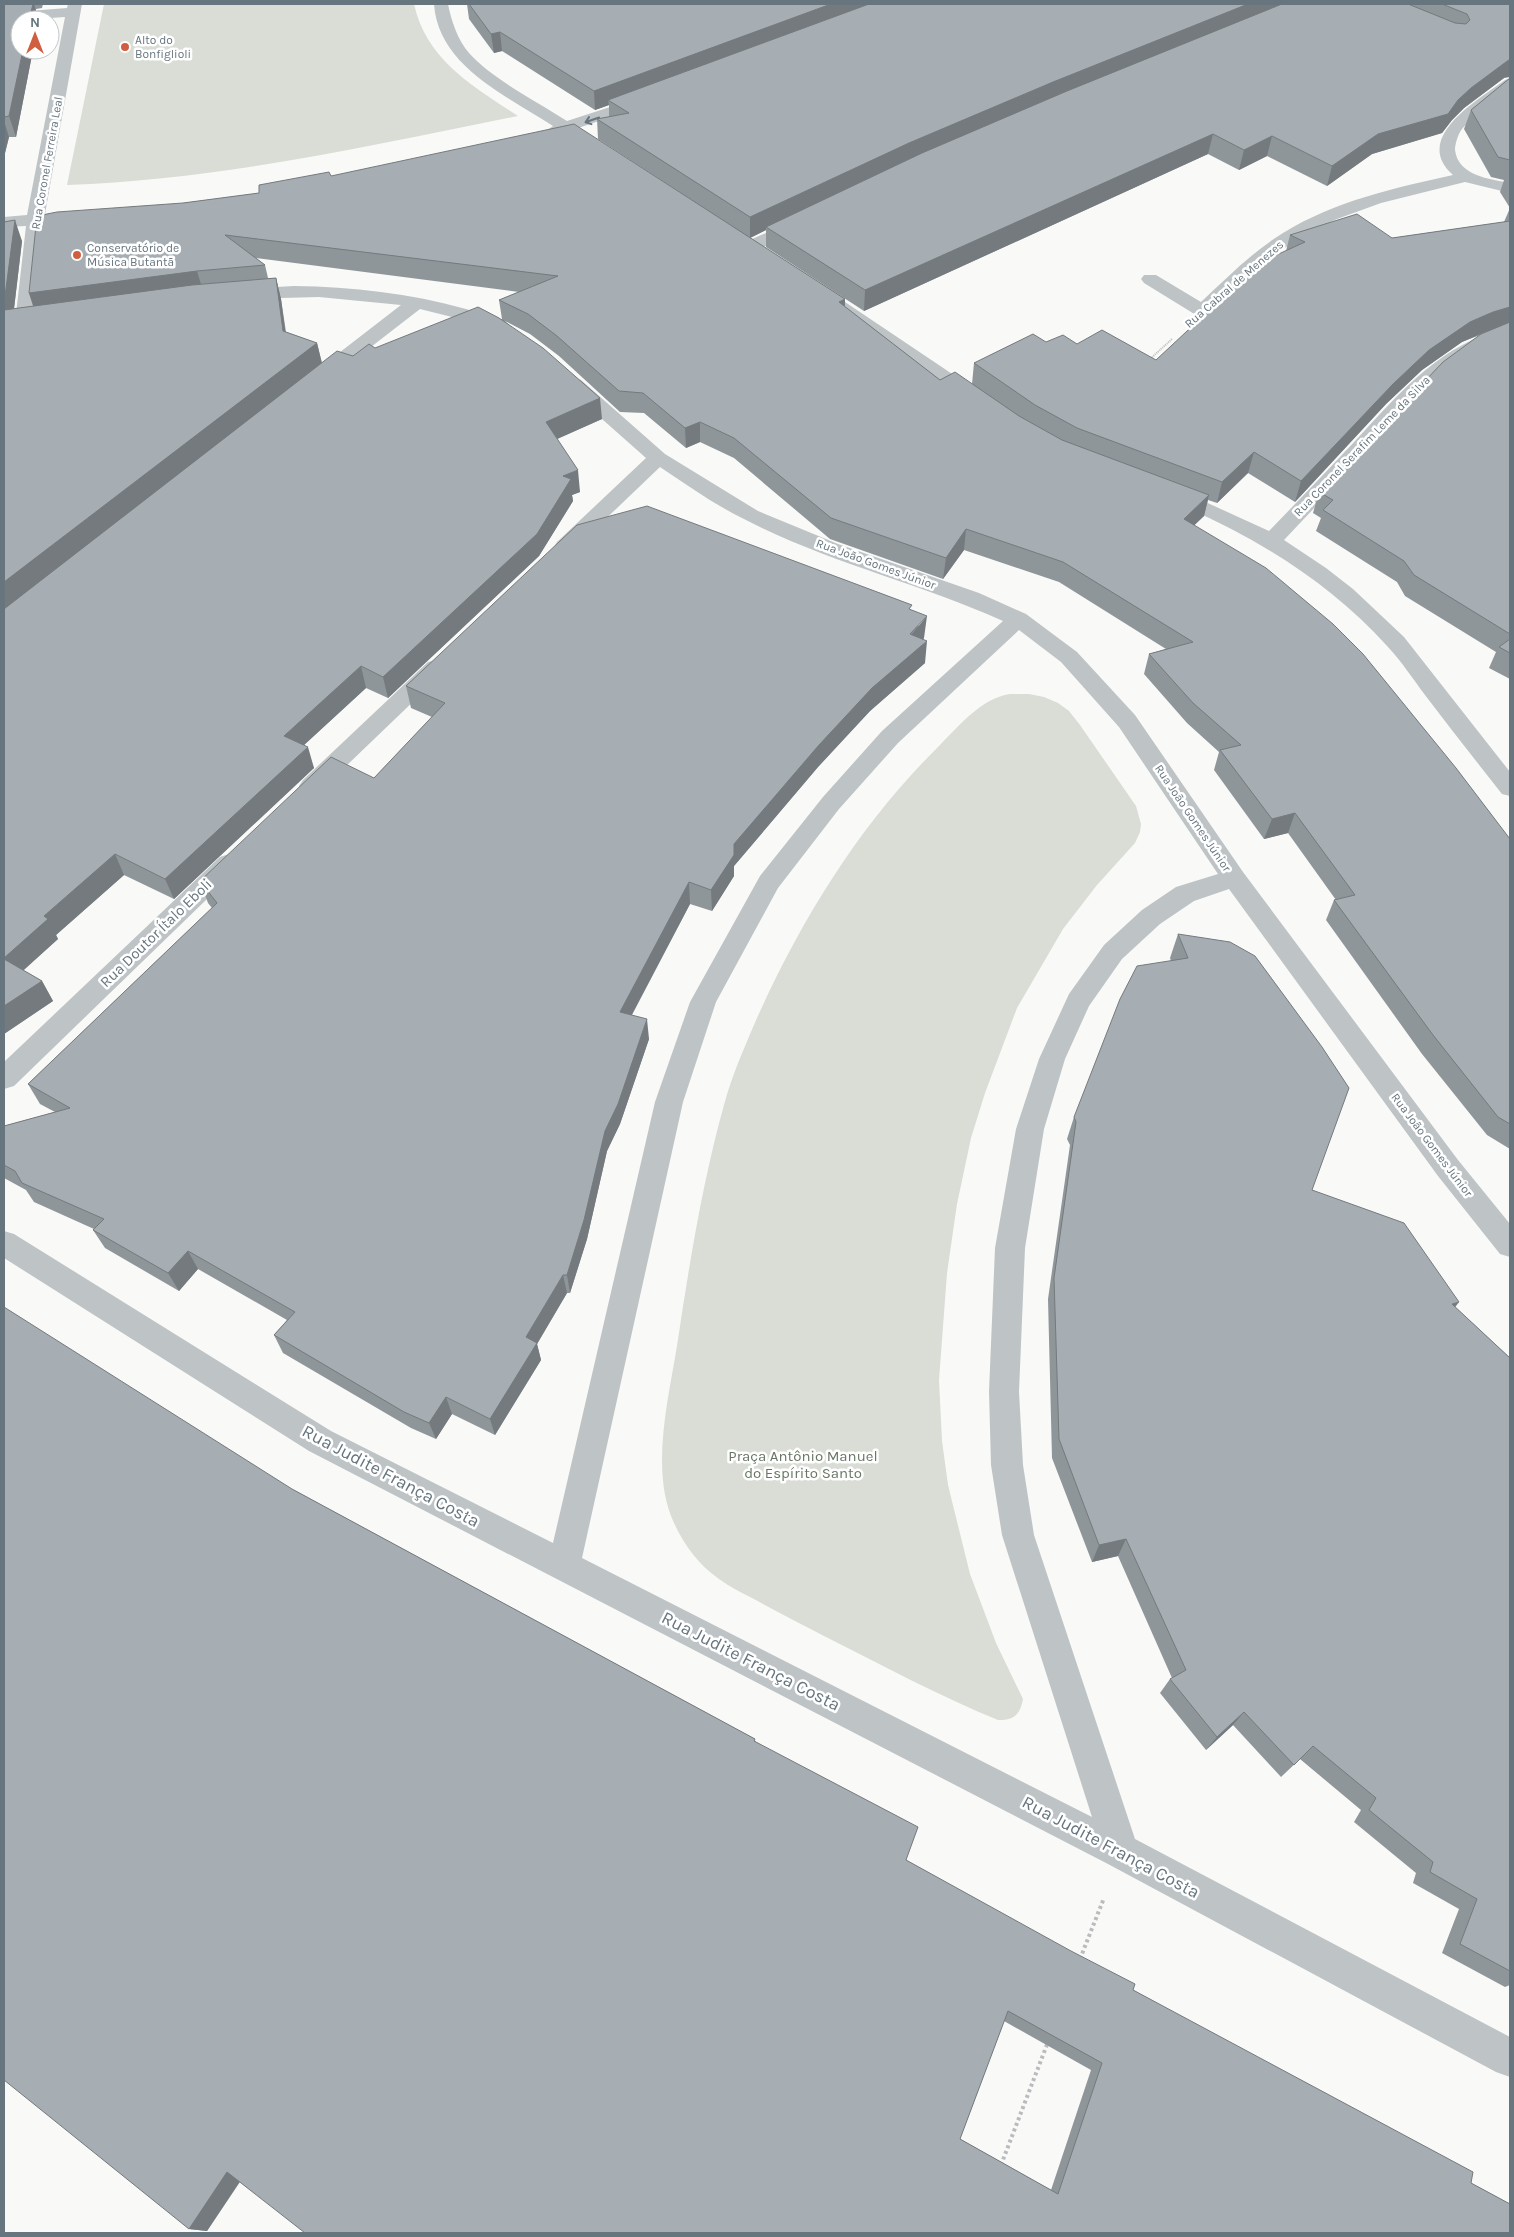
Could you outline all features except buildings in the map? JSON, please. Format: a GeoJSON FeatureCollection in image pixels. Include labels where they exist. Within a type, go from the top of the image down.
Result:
{"type":"FeatureCollection","features":[{"type":"Feature","properties":{"kind":"street"},"geometry":{"type":"LineString","coordinates":[[441,4],[451,36],[462,54],[482,72],[609,155]]}},
{"type":"Feature","properties":{"kind":"street"},"geometry":{"type":"LineString","coordinates":[[4,17],[74,8]]}},
{"type":"Feature","properties":{"kind":"street","name":"Rua Coronel Ferreira Leal"},"geometry":{"type":"LineString","coordinates":[[24,323],[35,221],[74,8]]}},
{"type":"Feature","properties":{"kind":"street"},"geometry":{"type":"LineString","coordinates":[[1510,83],[1455,126],[1448,140],[1447,151],[1449,159],[1455,168],[1466,177],[1510,188]]}},
{"type":"Feature","properties":{"kind":"street"},"geometry":{"type":"LineString","coordinates":[[539,134],[568,128],[658,96]]}},
{"type":"Feature","properties":{"kind":"street","name":"Rua Cabral de Menezes"},"geometry":{"type":"LineString","coordinates":[[1202,311],[1266,254],[1289,237],[1316,222],[1396,193],[1466,177]]}},
{"type":"Feature","properties":{"kind":"street"},"geometry":{"type":"LineString","coordinates":[[4,222],[92,216]]}},
{"type":"Feature","properties":{"kind":"street"},"geometry":{"type":"LineString","coordinates":[[749,247],[810,218]]}},
{"type":"Feature","properties":{"kind":"street"},"geometry":{"type":"LineString","coordinates":[[733,236],[765,257]]}},
{"type":"Feature","properties":{"kind":"street"},"geometry":{"type":"LineString","coordinates":[[1150,279],[1202,311]]}},
{"type":"Feature","properties":{"kind":"street"},"geometry":{"type":"LineString","coordinates":[[230,296],[316,291],[361,294],[417,302],[484,320],[515,336]]}},
{"type":"Feature","properties":{"kind":"street"},"geometry":{"type":"LineString","coordinates":[[821,294],[909,352],[988,408]]}},
{"type":"Feature","properties":{"kind":"street"},"geometry":{"type":"LineString","coordinates":[[307,388],[417,302]]}},
{"type":"Feature","properties":{"kind":"street"},"geometry":{"type":"LineString","coordinates":[[4,326],[43,320]]}},
{"type":"Feature","properties":{"kind":"street","name":"Rua Coronel Serafim Leme da Silva"},"geometry":{"type":"LineString","coordinates":[[1272,540],[1405,399],[1439,367],[1477,342],[1510,332]]}},
{"type":"Feature","properties":{"kind":"street","name":"Rua João Gomes Júnior"},"geometry":{"type":"LineString","coordinates":[[558,369],[658,458],[751,515],[831,549],[971,598],[1018,619],[1069,657],[1127,721],[1234,878],[1448,1168],[1510,1244]]}},
{"type":"Feature","properties":{"kind":"street"},"geometry":{"type":"LineString","coordinates":[[550,560],[658,458]]}},
{"type":"Feature","properties":{"kind":"street"},"geometry":{"type":"LineString","coordinates":[[1157,488],[1198,504],[1272,540],[1313,567],[1396,642],[1510,788]]}},
{"type":"Feature","properties":{"kind":"street"},"geometry":{"type":"LineString","coordinates":[[564,1565],[669,1102],[703,1002],[769,882],[831,803],[890,737],[1018,619]]}},
{"type":"Feature","properties":{"kind":"street"},"geometry":{"type":"LineString","coordinates":[[298,798],[449,654]]}},
{"type":"Feature","properties":{"kind":"street","name":"Rua Doutor Ítalo Eboli"},"geometry":{"type":"LineString","coordinates":[[4,1078],[248,846]]}},
{"type":"Feature","properties":{"kind":"street"},"geometry":{"type":"LineString","coordinates":[[1121,1851],[1072,1706],[1018,1535],[1007,1465],[1004,1392],[1010,1248],[1030,1129],[1052,1059],[1078,1001],[1114,952],[1151,917],[1185,894],[1234,878]]}},
{"type":"Feature","properties":{"kind":"street","name":"Rua Judite França Costa"},"geometry":{"type":"LineString","coordinates":[[4,1243],[320,1441],[1121,1851],[1510,2058]]}},
{"type":"Feature","properties":{"kind":"path","name":"Rua Cabral de Menezes"},"geometry":{"type":"LineString","coordinates":[[1144,364],[1202,311]]}},
{"type":"Feature","properties":{"kind":"path"},"geometry":{"type":"LineString","coordinates":[[1079,1963],[1121,1851]]}},
{"type":"Feature","properties":{"kind":"path"},"geometry":{"type":"LineString","coordinates":[[1000,2168],[1050,2038]]}},
{"type":"Feature","properties":{"kind":"green space"},"geometry":{"type":"Polygon","coordinates":[[[104,4],[414,4],[420,24],[429,41],[454,70],[469,83],[518,116],[350,150],[237,169],[124,182],[67,185],[104,4]]]}},
{"type":"Feature","properties":{"kind":"green space","name":"Praça Antônio Manuel do Espírito Santo"},"geometry":{"type":"Polygon","coordinates":[[[1010,694],[1029,694],[1044,697],[1058,703],[1069,711],[1136,806],[1141,824],[1135,843],[1097,885],[1063,929],[1017,1008],[985,1093],[971,1138],[957,1204],[947,1273],[939,1380],[942,1441],[948,1485],[970,1574],[996,1643],[1023,1699],[1020,1709],[1015,1716],[998,1720],[932,1691],[723,1582],[693,1554],[682,1539],[674,1523],[667,1503],[662,1459],[669,1390],[691,1255],[709,1165],[731,1083],[757,1018],[774,981],[813,910],[858,841],[883,808],[909,777],[970,715],[989,701],[1010,694]]]}},
{"type":"Feature","properties":{"kind":"place","name":"Alto do Bonfiglioli"},"geometry":{"type":"Point","coordinates":[125,47]}},
{"type":"Feature","properties":{"kind":"place","name":"Conservatório de Música Butantã"},"geometry":{"type":"Point","coordinates":[77,255]}}]}
